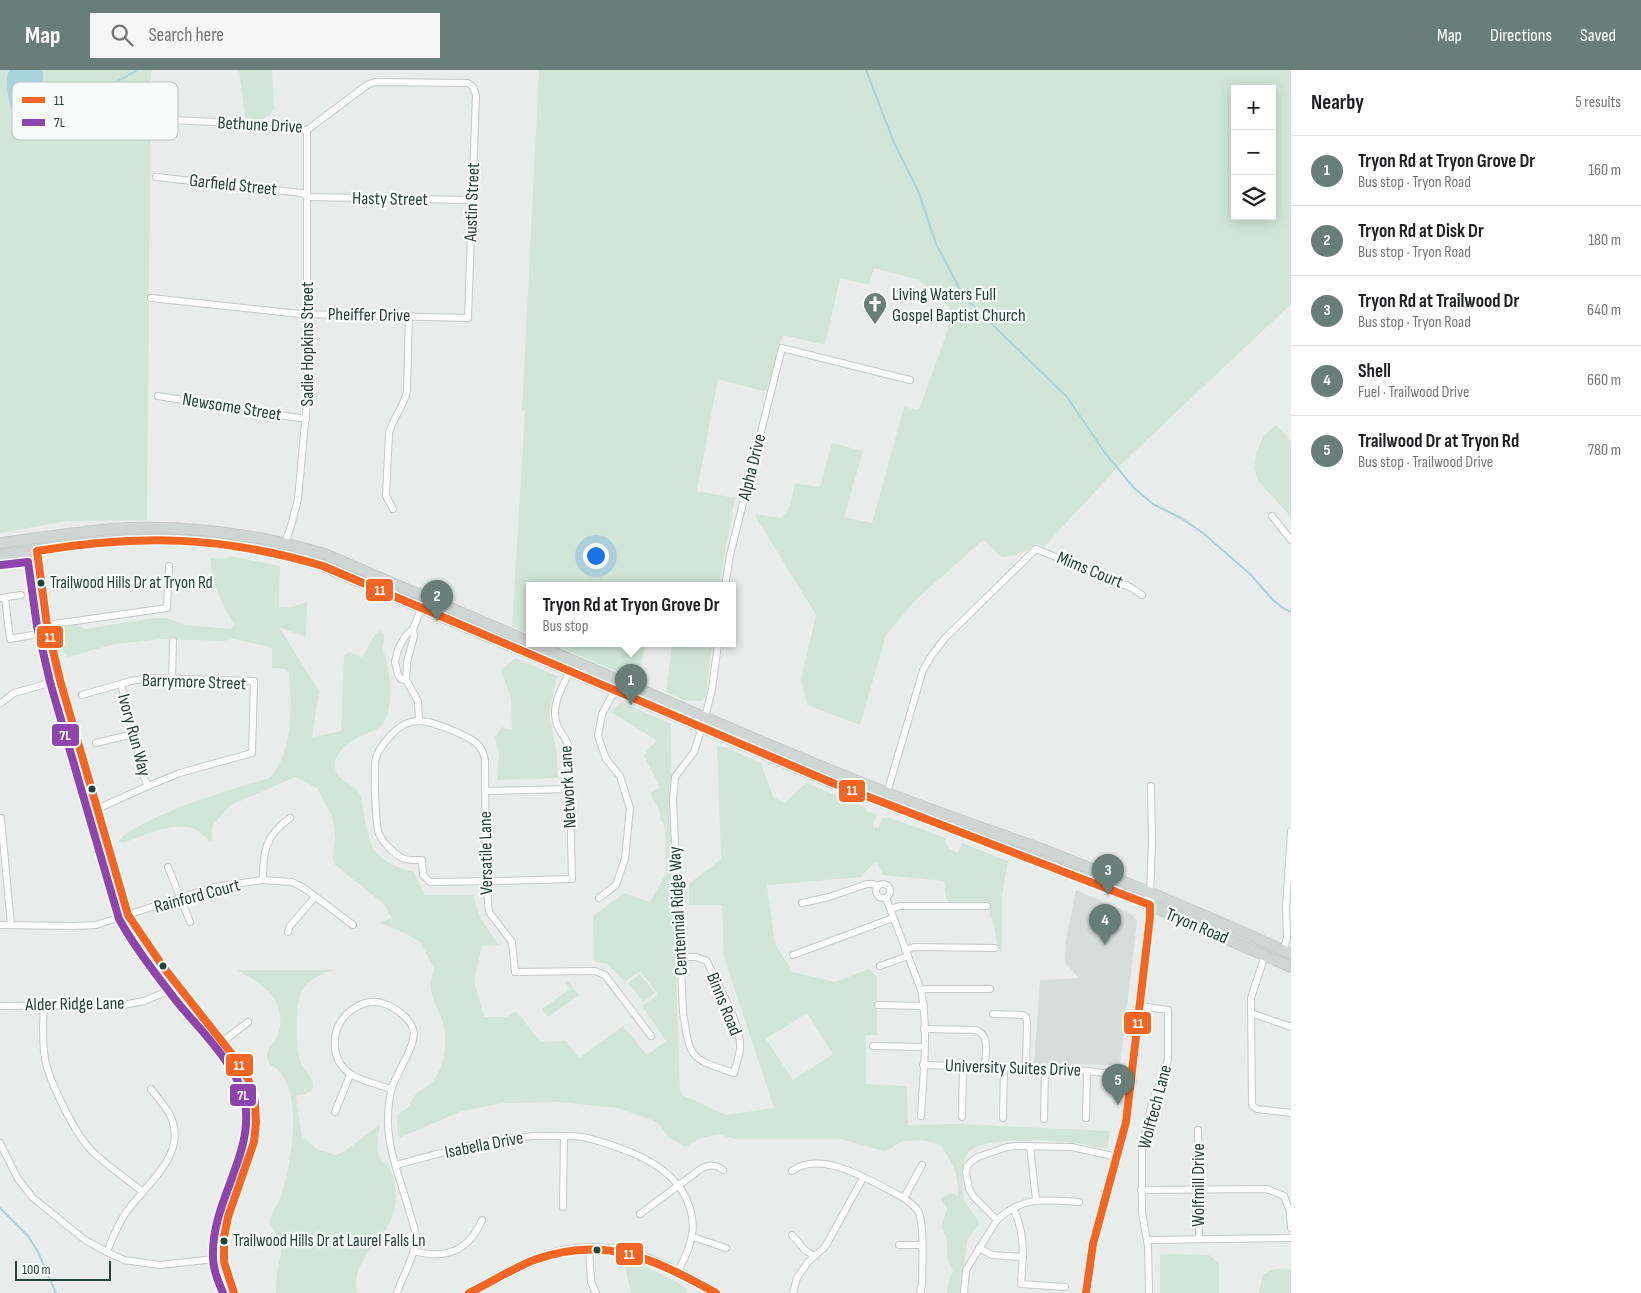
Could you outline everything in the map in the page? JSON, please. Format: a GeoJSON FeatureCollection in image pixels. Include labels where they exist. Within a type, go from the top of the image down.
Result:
{"type":"FeatureCollection","features":[{"type":"Feature","properties":{"kind":"main road"},"geometry":{"type":"LineString","coordinates":[[0,543],[101,531],[149,528],[201,530],[243,535],[285,543],[342,560],[526,640]]}},
{"type":"Feature","properties":{"kind":"main road"},"geometry":{"type":"LineString","coordinates":[[38,551],[41,544],[78,538],[101,531]]}},
{"type":"Feature","properties":{"kind":"main road","name":"Tryon Road"},"geometry":{"type":"LineString","coordinates":[[0,555],[115,541],[167,540],[218,543],[282,554],[323,566],[615,690],[1051,853],[1287,952]]}},
{"type":"Feature","properties":{"kind":"main road","name":"Tryon Road"},"geometry":{"type":"LineString","coordinates":[[540,647],[703,723],[893,808],[1055,867],[1150,905],[1291,967]]}},
{"type":"Feature","properties":{"kind":"street","name":"Bethune Drive"},"geometry":{"type":"LineString","coordinates":[[178,120],[307,130],[367,85],[374,82],[468,83],[473,86]]}},
{"type":"Feature","properties":{"kind":"street","name":"Austin Street"},"geometry":{"type":"LineString","coordinates":[[468,318],[476,95],[473,86]]}},
{"type":"Feature","properties":{"kind":"street","name":"Sadie Hopkins Street"},"geometry":{"type":"LineString","coordinates":[[282,554],[298,499],[306,419],[308,378],[307,130]]}},
{"type":"Feature","properties":{"kind":"street","name":"Garfield Street"},"geometry":{"type":"LineString","coordinates":[[156,177],[302,193],[307,197]]}},
{"type":"Feature","properties":{"kind":"street","name":"Hasty Street"},"geometry":{"type":"LineString","coordinates":[[307,197],[472,200]]}},
{"type":"Feature","properties":{"kind":"street","name":"Pheiffer Drive"},"geometry":{"type":"LineString","coordinates":[[151,298],[307,315],[468,318]]}},
{"type":"Feature","properties":{"kind":"street"},"geometry":{"type":"LineString","coordinates":[[393,509],[386,496],[390,433],[392,424],[404,403],[407,391],[409,316]]}},
{"type":"Feature","properties":{"kind":"street","name":"Alpha Drive"},"geometry":{"type":"LineString","coordinates":[[726,582],[730,555],[782,348],[910,380]]}},
{"type":"Feature","properties":{"kind":"street","name":"Newsome Street"},"geometry":{"type":"LineString","coordinates":[[158,396],[306,419]]}},
{"type":"Feature","properties":{"kind":"street"},"geometry":{"type":"LineString","coordinates":[[1272,516],[1291,540]]}},
{"type":"Feature","properties":{"kind":"street","name":"Mims Court"},"geometry":{"type":"LineString","coordinates":[[887,793],[923,670],[932,655],[945,638],[1036,549],[1130,587],[1142,594]]}},
{"type":"Feature","properties":{"kind":"street"},"geometry":{"type":"LineString","coordinates":[[38,551],[48,629],[60,680],[128,915],[148,948],[238,1062],[250,1085],[255,1102],[256,1137],[252,1153],[228,1217],[223,1239],[223,1258],[234,1293]]}},
{"type":"Feature","properties":{"kind":"street"},"geometry":{"type":"LineString","coordinates":[[20,595],[2,598],[10,639],[48,629],[166,608],[169,566]]}},
{"type":"Feature","properties":{"kind":"street"},"geometry":{"type":"LineString","coordinates":[[406,680],[401,679],[398,675],[396,657],[403,640],[413,628],[422,607]]}},
{"type":"Feature","properties":{"kind":"street"},"geometry":{"type":"LineString","coordinates":[[413,628],[414,636],[407,662],[406,680],[418,701],[419,721],[409,722],[400,726],[381,747],[376,759],[377,825],[379,836],[403,858],[422,860],[423,875],[430,882],[486,881]]}},
{"type":"Feature","properties":{"kind":"street"},"geometry":{"type":"LineString","coordinates":[[172,678],[173,641]]}},
{"type":"Feature","properties":{"kind":"street"},"geometry":{"type":"LineString","coordinates":[[703,723],[712,689],[718,647]]}},
{"type":"Feature","properties":{"kind":"street","name":"Network Lane"},"geometry":{"type":"LineString","coordinates":[[486,881],[572,879],[568,743],[558,727],[555,713],[557,698],[570,671]]}},
{"type":"Feature","properties":{"kind":"street","name":"Barrymore Street"},"geometry":{"type":"LineString","coordinates":[[82,695],[148,678],[254,681],[252,753],[180,773],[97,810]]}},
{"type":"Feature","properties":{"kind":"street"},"geometry":{"type":"LineString","coordinates":[[0,702],[14,693],[60,680]]}},
{"type":"Feature","properties":{"kind":"street","name":"Ivory Run Way"},"geometry":{"type":"LineString","coordinates":[[120,684],[148,786]]}},
{"type":"Feature","properties":{"kind":"street"},"geometry":{"type":"LineString","coordinates":[[599,898],[616,885],[626,859],[630,808],[620,776],[606,759],[598,736],[602,714],[615,690]]}},
{"type":"Feature","properties":{"kind":"street","name":"Versatile Lane"},"geometry":{"type":"LineString","coordinates":[[419,721],[434,723],[472,739],[483,751],[485,761],[486,881],[489,912],[512,942],[515,972],[595,971],[600,973],[652,1036]]}},
{"type":"Feature","properties":{"kind":"street","name":"Centennial Ridge Way"},"geometry":{"type":"LineString","coordinates":[[703,723],[694,752],[675,777],[673,789],[683,1012],[690,1051],[705,1064],[734,1073]]}},
{"type":"Feature","properties":{"kind":"street"},"geometry":{"type":"LineString","coordinates":[[96,743],[133,734]]}},
{"type":"Feature","properties":{"kind":"street"},"geometry":{"type":"LineString","coordinates":[[1086,1293],[1093,1244],[1126,1122],[1132,1076],[1150,917],[1151,786]]}},
{"type":"Feature","properties":{"kind":"street"},"geometry":{"type":"LineString","coordinates":[[484,791],[570,789]]}},
{"type":"Feature","properties":{"kind":"street"},"geometry":{"type":"LineString","coordinates":[[1,818],[11,925]]}},
{"type":"Feature","properties":{"kind":"street"},"geometry":{"type":"LineString","coordinates":[[263,880],[264,852],[271,836],[279,826],[290,818]]}},
{"type":"Feature","properties":{"kind":"street"},"geometry":{"type":"LineString","coordinates":[[1287,952],[1286,908],[1291,831]]}},
{"type":"Feature","properties":{"kind":"street"},"geometry":{"type":"LineString","coordinates":[[168,867],[190,922]]}},
{"type":"Feature","properties":{"kind":"street","name":"Rainford Court"},"geometry":{"type":"LineString","coordinates":[[0,925],[96,925],[214,887],[263,880],[292,882],[304,888],[353,925]]}},
{"type":"Feature","properties":{"kind":"street"},"geometry":{"type":"LineString","coordinates":[[802,903],[835,896],[867,884],[877,886],[884,884],[890,888],[886,898]]}},
{"type":"Feature","properties":{"kind":"street"},"geometry":{"type":"LineString","coordinates":[[877,886],[877,895],[881,898],[886,898]]}},
{"type":"Feature","properties":{"kind":"street"},"geometry":{"type":"LineString","coordinates":[[288,932],[290,926],[315,897]]}},
{"type":"Feature","properties":{"kind":"street"},"geometry":{"type":"LineString","coordinates":[[886,898],[921,990],[924,1006],[921,1116]]}},
{"type":"Feature","properties":{"kind":"street"},"geometry":{"type":"LineString","coordinates":[[891,909],[900,906],[987,906]]}},
{"type":"Feature","properties":{"kind":"street"},"geometry":{"type":"LineString","coordinates":[[793,955],[893,918]]}},
{"type":"Feature","properties":{"kind":"street"},"geometry":{"type":"LineString","coordinates":[[880,966],[907,953],[914,947],[995,948]]}},
{"type":"Feature","properties":{"kind":"street"},"geometry":{"type":"LineString","coordinates":[[1265,955],[1251,998],[1252,1105],[1257,1109],[1291,1113]]}},
{"type":"Feature","properties":{"kind":"street","name":"Binns Road"},"geometry":{"type":"LineString","coordinates":[[681,957],[696,957],[707,961],[734,1021],[739,1038],[740,1049],[734,1073]]}},
{"type":"Feature","properties":{"kind":"street","name":"Alder Ridge Lane"},"geometry":{"type":"LineString","coordinates":[[0,1006],[123,1005],[144,1001],[163,993],[175,982]]}},
{"type":"Feature","properties":{"kind":"street"},"geometry":{"type":"LineString","coordinates":[[921,990],[990,989]]}},
{"type":"Feature","properties":{"kind":"street"},"geometry":{"type":"LineString","coordinates":[[391,1089],[350,1075],[338,1063],[334,1046],[335,1032],[344,1015],[370,1002],[380,1003],[393,1008],[401,1014],[408,1020],[413,1029],[414,1038],[391,1089],[388,1120],[393,1154],[416,1236],[414,1251],[397,1293]]}},
{"type":"Feature","properties":{"kind":"street"},"geometry":{"type":"LineString","coordinates":[[878,1005],[924,1006]]}},
{"type":"Feature","properties":{"kind":"street"},"geometry":{"type":"LineString","coordinates":[[44,1006],[43,1040],[46,1061],[52,1081],[77,1131],[91,1150],[143,1192]]}},
{"type":"Feature","properties":{"kind":"street","name":"Wolftech Lane"},"geometry":{"type":"LineString","coordinates":[[1140,1006],[1168,1010],[1168,1059],[1152,1102],[1142,1150],[1142,1213],[1147,1240],[1149,1293]]}},
{"type":"Feature","properties":{"kind":"street"},"geometry":{"type":"LineString","coordinates":[[1251,1012],[1291,1027]]}},
{"type":"Feature","properties":{"kind":"street"},"geometry":{"type":"LineString","coordinates":[[993,1014],[1023,1015],[1026,1017],[1026,1068]]}},
{"type":"Feature","properties":{"kind":"street"},"geometry":{"type":"LineString","coordinates":[[222,1042],[248,1022]]}},
{"type":"Feature","properties":{"kind":"street"},"geometry":{"type":"LineString","coordinates":[[924,1029],[976,1030],[982,1032],[986,1037],[985,1067]]}},
{"type":"Feature","properties":{"kind":"street"},"geometry":{"type":"LineString","coordinates":[[873,1046],[924,1047]]}},
{"type":"Feature","properties":{"kind":"street","name":"University Suites Drive"},"geometry":{"type":"LineString","coordinates":[[923,1065],[1045,1068],[1132,1076]]}},
{"type":"Feature","properties":{"kind":"street"},"geometry":{"type":"LineString","coordinates":[[962,1117],[963,1066]]}},
{"type":"Feature","properties":{"kind":"street"},"geometry":{"type":"LineString","coordinates":[[1003,1118],[1004,1068]]}},
{"type":"Feature","properties":{"kind":"street"},"geometry":{"type":"LineString","coordinates":[[1044,1119],[1045,1068]]}},
{"type":"Feature","properties":{"kind":"street"},"geometry":{"type":"LineString","coordinates":[[1086,1118],[1087,1071]]}},
{"type":"Feature","properties":{"kind":"street"},"geometry":{"type":"LineString","coordinates":[[335,1112],[350,1075]]}},
{"type":"Feature","properties":{"kind":"street"},"geometry":{"type":"LineString","coordinates":[[107,1252],[125,1214],[167,1163],[174,1150],[175,1136],[173,1123],[168,1112],[151,1088]]}},
{"type":"Feature","properties":{"kind":"street","name":"Wolfmill Drive"},"geometry":{"type":"LineString","coordinates":[[1198,1130],[1198,1239]]}},
{"type":"Feature","properties":{"kind":"street"},"geometry":{"type":"LineString","coordinates":[[563,1207],[564,1136]]}},
{"type":"Feature","properties":{"kind":"street","name":"Isabella Drive"},"geometry":{"type":"LineString","coordinates":[[396,1165],[504,1138],[581,1136],[642,1157],[657,1165],[672,1177],[688,1204],[693,1237]]}},
{"type":"Feature","properties":{"kind":"street"},"geometry":{"type":"LineString","coordinates":[[0,1143],[18,1180],[33,1198],[85,1240],[107,1252],[124,1260],[160,1265],[223,1258]]}},
{"type":"Feature","properties":{"kind":"street"},"geometry":{"type":"LineString","coordinates":[[997,1220],[974,1197],[969,1189],[966,1173],[972,1161],[995,1150],[1007,1147],[1030,1146],[1072,1147],[1118,1157]]}},
{"type":"Feature","properties":{"kind":"street"},"geometry":{"type":"LineString","coordinates":[[1030,1146],[1036,1200]]}},
{"type":"Feature","properties":{"kind":"street"},"geometry":{"type":"LineString","coordinates":[[792,1171],[808,1164],[838,1166],[904,1198],[919,1212],[923,1232],[922,1285],[920,1293]]}},
{"type":"Feature","properties":{"kind":"street"},"geometry":{"type":"LineString","coordinates":[[904,1198],[922,1165]]}},
{"type":"Feature","properties":{"kind":"street"},"geometry":{"type":"LineString","coordinates":[[640,1214],[702,1168],[718,1166],[723,1170]]}},
{"type":"Feature","properties":{"kind":"street"},"geometry":{"type":"LineString","coordinates":[[795,1293],[798,1278],[814,1256],[824,1247],[864,1178]]}},
{"type":"Feature","properties":{"kind":"street"},"geometry":{"type":"LineString","coordinates":[[1141,1190],[1267,1189],[1284,1196],[1290,1212],[1291,1228]]}},
{"type":"Feature","properties":{"kind":"street"},"geometry":{"type":"LineString","coordinates":[[964,1293],[966,1270],[997,1220],[1013,1208],[1036,1200],[1080,1202]]}},
{"type":"Feature","properties":{"kind":"street"},"geometry":{"type":"LineString","coordinates":[[1013,1208],[1018,1218],[1023,1238],[1021,1284],[1066,1287]]}},
{"type":"Feature","properties":{"kind":"street"},"geometry":{"type":"LineString","coordinates":[[414,1251],[428,1255],[448,1253],[466,1243],[475,1235],[482,1220]]}},
{"type":"Feature","properties":{"kind":"street"},"geometry":{"type":"LineString","coordinates":[[792,1235],[805,1250],[814,1256]]}},
{"type":"Feature","properties":{"kind":"street"},"geometry":{"type":"LineString","coordinates":[[678,1271],[693,1237],[726,1248]]}},
{"type":"Feature","properties":{"kind":"street"},"geometry":{"type":"LineString","coordinates":[[1147,1240],[1291,1238]]}},
{"type":"Feature","properties":{"kind":"street"},"geometry":{"type":"LineString","coordinates":[[899,1245],[922,1245]]}},
{"type":"Feature","properties":{"kind":"street"},"geometry":{"type":"LineString","coordinates":[[979,1248],[992,1255],[1023,1257]]}},
{"type":"Feature","properties":{"kind":"street"},"geometry":{"type":"LineString","coordinates":[[589,1249],[591,1282],[596,1293]]}},
{"type":"Feature","properties":{"kind":"street"},"geometry":{"type":"LineString","coordinates":[[469,1293],[543,1257],[571,1250],[589,1249],[618,1250],[642,1256],[678,1271],[716,1293]]}},
{"type":"Feature","properties":{"kind":"shaded area"},"geometry":{"type":"Polygon","coordinates":[[[1076,890],[1131,914],[1137,921],[1120,1065],[1034,1064],[1040,980],[1079,978],[1065,962],[1066,940],[1076,890]]]}},
{"type":"Feature","properties":{"kind":"green space"},"geometry":{"type":"Polygon","coordinates":[[[0,70],[9,70],[7,79],[12,89],[12,140],[150,140],[147,520],[67,521],[0,533],[0,70]]]}},
{"type":"Feature","properties":{"kind":"green space"},"geometry":{"type":"Polygon","coordinates":[[[43,70],[153,70],[151,82],[43,82],[43,70]]]}},
{"type":"Feature","properties":{"kind":"green space"},"geometry":{"type":"Polygon","coordinates":[[[239,70],[272,70],[274,109],[269,116],[257,120],[245,117],[239,70]]]}},
{"type":"Feature","properties":{"kind":"green space"},"geometry":{"type":"Polygon","coordinates":[[[539,70],[1291,70],[1291,304],[1115,470],[1044,547],[1037,544],[1017,555],[1002,557],[983,540],[917,599],[886,635],[860,725],[807,705],[801,679],[816,615],[754,514],[782,518],[790,506],[795,483],[820,487],[832,443],[863,451],[844,517],[872,523],[904,407],[919,409],[949,323],[950,308],[919,280],[874,268],[869,285],[840,278],[825,345],[783,335],[766,392],[718,379],[697,491],[735,498],[720,582],[526,582],[526,632],[512,626],[525,411],[522,410],[539,70]]]}},
{"type":"Feature","properties":{"kind":"green space"},"geometry":{"type":"Polygon","coordinates":[[[1276,425],[1291,441],[1291,517],[1258,481],[1254,468],[1256,453],[1264,435],[1276,425]]]}},
{"type":"Feature","properties":{"kind":"green space"},"geometry":{"type":"Polygon","coordinates":[[[230,556],[280,566],[279,607],[292,607],[307,602],[306,637],[279,627],[319,691],[312,737],[341,731],[344,655],[349,652],[362,657],[376,633],[381,631],[384,633],[383,648],[388,667],[390,687],[390,701],[385,720],[380,727],[345,746],[336,758],[336,772],[360,794],[369,837],[378,854],[395,866],[414,872],[425,895],[474,895],[480,915],[499,945],[482,946],[474,980],[484,1017],[506,1017],[516,1011],[541,1042],[566,1041],[579,1058],[623,1026],[647,1055],[666,1041],[642,1006],[658,994],[640,971],[625,982],[607,964],[594,961],[593,916],[624,893],[650,902],[666,874],[665,826],[660,819],[660,812],[650,793],[660,787],[644,756],[656,740],[611,712],[621,702],[671,724],[673,895],[680,1090],[682,1095],[726,1115],[774,1108],[724,957],[722,905],[689,905],[689,884],[721,859],[717,746],[727,748],[761,763],[773,797],[785,803],[806,783],[863,806],[868,812],[876,814],[873,827],[878,828],[883,818],[890,818],[946,838],[945,842],[949,849],[958,853],[962,843],[1008,861],[1002,896],[1002,953],[998,948],[993,921],[990,917],[989,903],[949,902],[946,898],[944,881],[883,875],[877,862],[861,877],[767,885],[775,944],[793,972],[835,982],[869,969],[877,977],[877,1035],[866,1035],[866,1084],[907,1086],[908,1125],[959,1124],[1110,1131],[1108,1147],[1100,1148],[1066,1142],[1019,1140],[1003,1141],[976,1147],[968,1153],[963,1167],[963,1195],[979,1224],[967,1240],[961,1293],[947,1293],[949,1279],[953,1270],[948,1261],[946,1236],[941,1228],[947,1209],[941,1200],[942,1197],[952,1193],[958,1197],[958,1188],[954,1170],[941,1145],[923,1140],[902,1141],[884,1151],[841,1139],[734,1139],[718,1134],[702,1138],[685,1147],[668,1137],[659,1124],[654,1121],[618,1108],[558,1102],[504,1103],[462,1111],[399,1138],[398,1114],[408,1107],[416,1094],[434,1080],[444,1055],[444,1028],[430,985],[435,970],[420,942],[405,933],[381,923],[391,918],[385,905],[334,864],[335,838],[332,816],[317,788],[295,777],[231,805],[212,826],[212,840],[210,842],[197,830],[174,827],[123,843],[119,842],[129,831],[174,810],[269,778],[283,757],[287,743],[291,699],[289,672],[285,669],[272,668],[272,649],[270,647],[233,639],[223,641],[162,639],[115,644],[68,657],[61,644],[61,628],[76,624],[85,629],[153,618],[168,618],[184,625],[231,629],[234,624],[218,592],[212,575],[210,558],[224,559],[230,556]],[[807,1013],[766,1039],[793,1080],[833,1054],[807,1013]]]}},
{"type":"Feature","properties":{"kind":"green space"},"geometry":{"type":"Polygon","coordinates":[[[559,647],[645,647],[636,680],[559,647]]]}},
{"type":"Feature","properties":{"kind":"green space"},"geometry":{"type":"Polygon","coordinates":[[[672,647],[712,647],[706,695],[701,701],[684,700],[666,692],[672,647]]]}},
{"type":"Feature","properties":{"kind":"green space"},"geometry":{"type":"Polygon","coordinates":[[[516,658],[557,676],[549,715],[557,754],[558,778],[497,780],[499,755],[495,737],[502,727],[512,730],[511,699],[501,670],[516,658]]]}},
{"type":"Feature","properties":{"kind":"green space"},"geometry":{"type":"Polygon","coordinates":[[[237,970],[334,970],[312,980],[302,991],[297,1016],[298,1048],[301,1063],[313,1082],[313,1086],[312,1090],[306,1094],[297,1095],[296,1098],[302,1136],[317,1149],[336,1155],[345,1151],[380,1124],[377,1144],[378,1151],[380,1158],[391,1171],[396,1190],[396,1204],[389,1224],[362,1263],[356,1283],[358,1293],[276,1293],[281,1250],[270,1220],[285,1183],[291,1150],[293,1114],[291,1097],[286,1082],[278,1070],[270,1065],[267,1055],[280,1029],[277,1005],[271,994],[264,987],[237,970]]]}},
{"type":"Feature","properties":{"kind":"green space"},"geometry":{"type":"Polygon","coordinates":[[[640,974],[655,993],[643,1002],[628,983],[640,974]]]}},
{"type":"Feature","properties":{"kind":"green space"},"geometry":{"type":"Polygon","coordinates":[[[568,981],[579,995],[548,1017],[542,1009],[570,989],[566,983],[568,981]]]}},
{"type":"Feature","properties":{"kind":"green space"},"geometry":{"type":"Polygon","coordinates":[[[1160,1255],[1209,1255],[1219,1264],[1219,1293],[1160,1293],[1160,1255]]]}},
{"type":"Feature","properties":{"kind":"green space"},"geometry":{"type":"Polygon","coordinates":[[[624,1262],[649,1269],[688,1289],[686,1293],[631,1293],[624,1262]]]}},
{"type":"Feature","properties":{"kind":"green space"},"geometry":{"type":"Polygon","coordinates":[[[1275,1269],[1291,1269],[1291,1293],[1259,1293],[1263,1274],[1275,1269]]]}},
{"type":"Feature","properties":{"kind":"water"},"geometry":{"type":"Polygon","coordinates":[[[9,70],[43,70],[43,82],[12,82],[12,109],[7,89],[9,70]]]}},
{"type":"Feature","properties":{"kind":"waterway"},"geometry":{"type":"LineString","coordinates":[[115,82],[137,70]]}},
{"type":"Feature","properties":{"kind":"waterway"},"geometry":{"type":"LineString","coordinates":[[866,70],[895,145],[919,193],[936,244],[964,297],[1067,397],[1105,453],[1134,488],[1153,504],[1181,518],[1203,533],[1251,575],[1273,600],[1291,612]]}},
{"type":"Feature","properties":{"kind":"waterway"},"geometry":{"type":"LineString","coordinates":[[0,1208],[28,1236],[37,1250],[56,1293]]}},
{"type":"Feature","properties":{"kind":"transit line","name":"11"},"geometry":{"type":"LineString","coordinates":[[234,1293],[224,1262],[224,1237],[228,1217],[254,1142],[256,1123],[255,1102],[252,1090],[248,1079],[235,1058],[164,968],[128,915],[60,680],[47,625],[37,551],[111,542],[181,541],[250,549],[323,566],[835,784],[1150,905],[1126,1122],[1093,1244],[1086,1293]]}},
{"type":"Feature","properties":{"kind":"transit line","name":"7L"},"geometry":{"type":"LineString","coordinates":[[1,565],[28,562],[37,626],[50,682],[119,919],[132,941],[178,1003],[208,1037],[227,1063],[235,1076],[245,1103],[244,1141],[218,1217],[214,1237],[214,1266],[223,1293]]}},
{"type":"Feature","properties":{"kind":"transit line","name":"11"},"geometry":{"type":"LineString","coordinates":[[469,1293],[534,1260],[584,1249],[606,1250],[650,1261],[716,1293]]}},
{"type":"Feature","properties":{"kind":"place","name":"Living Waters Full Gospel Baptist Church"},"geometry":{"type":"Point","coordinates":[875,325]}},
{"type":"Feature","properties":{"kind":"place","name":"Trailwood Hills Dr at Tryon Rd"},"geometry":{"type":"Point","coordinates":[41,583]}},
{"type":"Feature","properties":{"kind":"place","name":"Tryon Rd at Disk Dr"},"geometry":{"type":"Point","coordinates":[437,621]}},
{"type":"Feature","properties":{"kind":"place","name":"Tryon Rd at Tryon Grove Dr"},"geometry":{"type":"Point","coordinates":[631,705]}},
{"type":"Feature","properties":{"kind":"place","name":"Tryon Rd at Trailwood Dr"},"geometry":{"type":"Point","coordinates":[1108,895]}},
{"type":"Feature","properties":{"kind":"place","name":"Shell"},"geometry":{"type":"Point","coordinates":[1105,945]}},
{"type":"Feature","properties":{"kind":"place","name":"Trailwood Dr at Tryon Rd"},"geometry":{"type":"Point","coordinates":[1118,1105]}},
{"type":"Feature","properties":{"kind":"place","name":"Trailwood Hills Dr at Laurel Falls Ln"},"geometry":{"type":"Point","coordinates":[224,1241]}}]}
